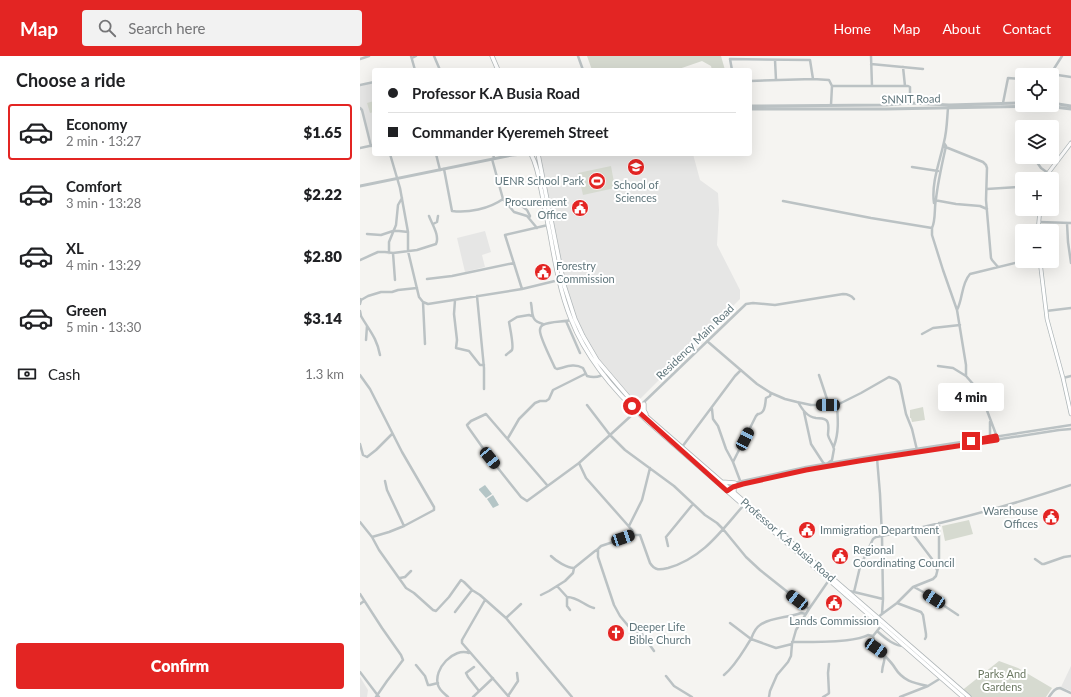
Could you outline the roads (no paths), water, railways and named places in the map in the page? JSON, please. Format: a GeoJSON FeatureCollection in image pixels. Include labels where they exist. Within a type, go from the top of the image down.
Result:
{"type":"FeatureCollection","features":[{"type":"Feature","properties":{"kind":"main road"},"geometry":{"type":"LineString","coordinates":[[492,56],[498,68]]}},
{"type":"Feature","properties":{"kind":"main road"},"geometry":{"type":"LineString","coordinates":[[1050,172],[1070,146]]}},
{"type":"Feature","properties":{"kind":"main road","name":"Professor K.A Busia Road"},"geometry":{"type":"LineString","coordinates":[[532,156],[537,169],[564,285],[573,315],[582,336],[602,369]]}},
{"type":"Feature","properties":{"kind":"main road","name":"Professor K.A Busia Road"},"geometry":{"type":"LineString","coordinates":[[538,156],[548,213],[548,225],[559,280],[571,320],[587,351],[617,390],[637,410],[727,489],[734,493],[766,524],[829,580],[847,593],[962,697]]}},
{"type":"Feature","properties":{"kind":"main road"},"geometry":{"type":"LineString","coordinates":[[1039,216],[1039,222]]}},
{"type":"Feature","properties":{"kind":"main road"},"geometry":{"type":"LineString","coordinates":[[1041,268],[1049,330],[1063,378],[1071,414]]}},
{"type":"Feature","properties":{"kind":"main road","name":"Professor K.A Busia Road"},"geometry":{"type":"LineString","coordinates":[[605,373],[630,400],[637,410],[721,482],[743,506],[969,697]]}},
{"type":"Feature","properties":{"kind":"main road"},"geometry":{"type":"LineString","coordinates":[[630,400],[637,403],[644,403],[644,410],[647,417]]}},
{"type":"Feature","properties":{"kind":"main road"},"geometry":{"type":"LineString","coordinates":[[1069,403],[1071,407]]}},
{"type":"Feature","properties":{"kind":"main road"},"geometry":{"type":"LineString","coordinates":[[721,482],[735,485],[734,493]]}},
{"type":"Feature","properties":{"kind":"street"},"geometry":{"type":"LineString","coordinates":[[360,58],[369,56]]}},
{"type":"Feature","properties":{"kind":"street"},"geometry":{"type":"LineString","coordinates":[[415,68],[412,57],[416,56]]}},
{"type":"Feature","properties":{"kind":"street"},"geometry":{"type":"LineString","coordinates":[[434,56],[439,68]]}},
{"type":"Feature","properties":{"kind":"street"},"geometry":{"type":"LineString","coordinates":[[578,56],[581,68]]}},
{"type":"Feature","properties":{"kind":"street"},"geometry":{"type":"LineString","coordinates":[[809,56],[813,79]]}},
{"type":"Feature","properties":{"kind":"street"},"geometry":{"type":"LineString","coordinates":[[871,56],[872,86]]}},
{"type":"Feature","properties":{"kind":"street"},"geometry":{"type":"LineString","coordinates":[[1054,68],[1060,56]]}},
{"type":"Feature","properties":{"kind":"street"},"geometry":{"type":"LineString","coordinates":[[732,68],[730,58],[810,60]]}},
{"type":"Feature","properties":{"kind":"street"},"geometry":{"type":"LineString","coordinates":[[775,60],[776,80]]}},
{"type":"Feature","properties":{"kind":"street"},"geometry":{"type":"LineString","coordinates":[[871,64],[923,69]]}},
{"type":"Feature","properties":{"kind":"street"},"geometry":{"type":"LineString","coordinates":[[903,67],[905,86]]}},
{"type":"Feature","properties":{"kind":"street"},"geometry":{"type":"LineString","coordinates":[[1059,76],[1071,78]]}},
{"type":"Feature","properties":{"kind":"street"},"geometry":{"type":"LineString","coordinates":[[1003,103],[1008,78],[1015,78]]}},
{"type":"Feature","properties":{"kind":"street"},"geometry":{"type":"LineString","coordinates":[[752,81],[829,80],[832,86],[831,105]]}},
{"type":"Feature","properties":{"kind":"street"},"geometry":{"type":"LineString","coordinates":[[360,86],[372,83]]}},
{"type":"Feature","properties":{"kind":"street"},"geometry":{"type":"LineString","coordinates":[[832,86],[908,86],[910,87],[910,103]]}},
{"type":"Feature","properties":{"kind":"street","name":"SNNIT Road"},"geometry":{"type":"LineString","coordinates":[[886,107],[910,103],[986,106]]}},
{"type":"Feature","properties":{"kind":"street","name":"SNNIT Road"},"geometry":{"type":"LineString","coordinates":[[752,108],[948,108],[1015,103]]}},
{"type":"Feature","properties":{"kind":"street"},"geometry":{"type":"LineString","coordinates":[[1059,104],[1071,106]]}},
{"type":"Feature","properties":{"kind":"street","name":"SNNIT Road"},"geometry":{"type":"LineString","coordinates":[[752,108],[831,105],[881,107]]}},
{"type":"Feature","properties":{"kind":"street","name":"SNNIT Road"},"geometry":{"type":"LineString","coordinates":[[992,105],[1046,106],[1071,109]]}},
{"type":"Feature","properties":{"kind":"street"},"geometry":{"type":"LineString","coordinates":[[360,108],[362,110],[372,145],[360,148]]}},
{"type":"Feature","properties":{"kind":"street"},"geometry":{"type":"LineString","coordinates":[[948,108],[944,145],[938,172],[932,235],[940,263],[957,310],[966,365],[966,376]]}},
{"type":"Feature","properties":{"kind":"street"},"geometry":{"type":"LineString","coordinates":[[944,145],[984,162],[986,165],[986,200],[992,260],[998,267]]}},
{"type":"Feature","properties":{"kind":"street"},"geometry":{"type":"LineString","coordinates":[[391,156],[402,198],[408,232],[408,251],[419,297],[423,302],[428,304],[455,300],[522,289],[559,280]]}},
{"type":"Feature","properties":{"kind":"street"},"geometry":{"type":"LineString","coordinates":[[437,156],[442,170],[452,211],[477,210],[486,208],[502,199]]}},
{"type":"Feature","properties":{"kind":"street"},"geometry":{"type":"LineString","coordinates":[[360,186],[442,170],[502,156]]}},
{"type":"Feature","properties":{"kind":"street"},"geometry":{"type":"LineString","coordinates":[[493,158],[502,199],[514,212],[529,218],[537,228]]}},
{"type":"Feature","properties":{"kind":"street"},"geometry":{"type":"LineString","coordinates":[[1038,164],[1046,172]]}},
{"type":"Feature","properties":{"kind":"street"},"geometry":{"type":"LineString","coordinates":[[912,167],[938,172]]}},
{"type":"Feature","properties":{"kind":"street"},"geometry":{"type":"LineString","coordinates":[[987,189],[1015,187]]}},
{"type":"Feature","properties":{"kind":"street"},"geometry":{"type":"LineString","coordinates":[[390,253],[389,242],[396,225],[398,205],[402,198]]}},
{"type":"Feature","properties":{"kind":"street"},"geometry":{"type":"LineString","coordinates":[[935,200],[987,208]]}},
{"type":"Feature","properties":{"kind":"street"},"geometry":{"type":"LineString","coordinates":[[980,206],[986,200]]}},
{"type":"Feature","properties":{"kind":"street"},"geometry":{"type":"LineString","coordinates":[[783,201],[932,228]]}},
{"type":"Feature","properties":{"kind":"street"},"geometry":{"type":"LineString","coordinates":[[523,207],[527,210],[530,216],[529,218]]}},
{"type":"Feature","properties":{"kind":"street"},"geometry":{"type":"LineString","coordinates":[[360,260],[378,252],[393,254],[417,250],[436,244],[437,237],[429,216]]}},
{"type":"Feature","properties":{"kind":"street"},"geometry":{"type":"LineString","coordinates":[[433,224],[437,222],[438,216]]}},
{"type":"Feature","properties":{"kind":"street"},"geometry":{"type":"LineString","coordinates":[[1039,222],[1071,223]]}},
{"type":"Feature","properties":{"kind":"street"},"geometry":{"type":"LineString","coordinates":[[1067,223],[1071,262]]}},
{"type":"Feature","properties":{"kind":"street"},"geometry":{"type":"LineString","coordinates":[[522,289],[505,236],[548,225]]}},
{"type":"Feature","properties":{"kind":"street"},"geometry":{"type":"LineString","coordinates":[[367,234],[381,235],[393,231],[408,232]]}},
{"type":"Feature","properties":{"kind":"street"},"geometry":{"type":"LineString","coordinates":[[393,254],[395,280]]}},
{"type":"Feature","properties":{"kind":"street"},"geometry":{"type":"LineString","coordinates":[[427,279],[452,276],[514,263]]}},
{"type":"Feature","properties":{"kind":"street"},"geometry":{"type":"LineString","coordinates":[[957,310],[960,306],[964,285],[970,274],[1015,263]]}},
{"type":"Feature","properties":{"kind":"street"},"geometry":{"type":"LineString","coordinates":[[360,304],[361,299],[381,292],[392,292],[417,288]]}},
{"type":"Feature","properties":{"kind":"street","name":"Residency Main Road"},"geometry":{"type":"LineString","coordinates":[[610,435],[742,306],[749,303],[775,305],[843,294],[848,294],[854,300]]}},
{"type":"Feature","properties":{"kind":"street"},"geometry":{"type":"LineString","coordinates":[[477,296],[484,365],[484,389]]}},
{"type":"Feature","properties":{"kind":"street"},"geometry":{"type":"LineString","coordinates":[[455,300],[454,314],[457,340],[456,348],[469,351],[480,365],[484,365]]}},
{"type":"Feature","properties":{"kind":"street"},"geometry":{"type":"LineString","coordinates":[[423,302],[425,344]]}},
{"type":"Feature","properties":{"kind":"street"},"geometry":{"type":"LineString","coordinates":[[531,303],[532,316],[537,323],[544,324],[571,320]]}},
{"type":"Feature","properties":{"kind":"street"},"geometry":{"type":"LineString","coordinates":[[1046,311],[1071,308]]}},
{"type":"Feature","properties":{"kind":"street"},"geometry":{"type":"LineString","coordinates":[[360,311],[361,316],[379,347],[380,355]]}},
{"type":"Feature","properties":{"kind":"street"},"geometry":{"type":"LineString","coordinates":[[506,355],[512,349],[509,322],[516,317],[532,316]]}},
{"type":"Feature","properties":{"kind":"street"},"geometry":{"type":"LineString","coordinates":[[566,321],[580,353]]}},
{"type":"Feature","properties":{"kind":"street"},"geometry":{"type":"LineString","coordinates":[[544,324],[541,326],[540,333],[555,368],[557,369],[577,365],[583,368],[587,376],[594,377],[605,373]]}},
{"type":"Feature","properties":{"kind":"street"},"geometry":{"type":"LineString","coordinates":[[366,340],[367,325]]}},
{"type":"Feature","properties":{"kind":"street"},"geometry":{"type":"LineString","coordinates":[[922,334],[933,328],[960,325]]}},
{"type":"Feature","properties":{"kind":"street"},"geometry":{"type":"LineString","coordinates":[[707,341],[757,384],[771,393],[785,399],[798,402],[837,405],[888,377],[898,380],[917,450]]}},
{"type":"Feature","properties":{"kind":"street"},"geometry":{"type":"LineString","coordinates":[[938,366],[953,368],[966,376],[980,392],[997,440]]}},
{"type":"Feature","properties":{"kind":"street"},"geometry":{"type":"LineString","coordinates":[[682,447],[741,370]]}},
{"type":"Feature","properties":{"kind":"street"},"geometry":{"type":"LineString","coordinates":[[508,439],[519,419],[535,403],[546,401],[549,399],[553,390],[586,374]]}},
{"type":"Feature","properties":{"kind":"street"},"geometry":{"type":"LineString","coordinates":[[360,375],[370,389],[392,434],[434,507],[434,510],[404,526],[372,537]]}},
{"type":"Feature","properties":{"kind":"street"},"geometry":{"type":"LineString","coordinates":[[819,375],[828,405]]}},
{"type":"Feature","properties":{"kind":"street"},"geometry":{"type":"LineString","coordinates":[[1063,378],[1071,376]]}},
{"type":"Feature","properties":{"kind":"street"},"geometry":{"type":"LineString","coordinates":[[733,462],[757,415],[764,411],[766,398],[770,396],[771,393]]}},
{"type":"Feature","properties":{"kind":"street"},"geometry":{"type":"LineString","coordinates":[[942,397],[948,402],[952,403],[968,399],[984,401]]}},
{"type":"Feature","properties":{"kind":"street"},"geometry":{"type":"LineString","coordinates":[[798,402],[804,411],[814,418],[826,420],[828,423],[828,437],[834,446]]}},
{"type":"Feature","properties":{"kind":"street"},"geometry":{"type":"LineString","coordinates":[[586,405],[610,435],[625,450],[674,486],[705,515],[717,523],[746,557],[809,609]]}},
{"type":"Feature","properties":{"kind":"street"},"geometry":{"type":"LineString","coordinates":[[826,464],[832,460],[837,438],[837,405]]}},
{"type":"Feature","properties":{"kind":"street"},"geometry":{"type":"LineString","coordinates":[[712,408],[713,419],[718,426],[740,483]]}},
{"type":"Feature","properties":{"kind":"street"},"geometry":{"type":"LineString","coordinates":[[804,411],[811,444],[826,464]]}},
{"type":"Feature","properties":{"kind":"street"},"geometry":{"type":"LineString","coordinates":[[547,486],[486,414],[467,424],[490,458],[521,497],[527,501],[579,463],[610,435]]}},
{"type":"Feature","properties":{"kind":"street"},"geometry":{"type":"LineString","coordinates":[[990,419],[990,439]]}},
{"type":"Feature","properties":{"kind":"street"},"geometry":{"type":"LineString","coordinates":[[990,439],[996,436],[1071,424]]}},
{"type":"Feature","properties":{"kind":"street"},"geometry":{"type":"LineString","coordinates":[[727,489],[740,483],[826,464],[990,439],[997,440],[1071,429]]}},
{"type":"Feature","properties":{"kind":"street"},"geometry":{"type":"LineString","coordinates":[[360,444],[363,455],[367,457],[392,434]]}},
{"type":"Feature","properties":{"kind":"street"},"geometry":{"type":"LineString","coordinates":[[740,483],[877,456]]}},
{"type":"Feature","properties":{"kind":"street"},"geometry":{"type":"LineString","coordinates":[[877,456],[882,536],[882,614]]}},
{"type":"Feature","properties":{"kind":"street"},"geometry":{"type":"LineString","coordinates":[[579,463],[586,478],[629,526],[634,534]]}},
{"type":"Feature","properties":{"kind":"street"},"geometry":{"type":"LineString","coordinates":[[629,526],[642,500],[650,468]]}},
{"type":"Feature","properties":{"kind":"street"},"geometry":{"type":"LineString","coordinates":[[385,481],[387,490],[404,526]]}},
{"type":"Feature","properties":{"kind":"street"},"geometry":{"type":"LineString","coordinates":[[854,592],[860,567],[873,539],[876,536],[882,536],[939,523],[1019,502],[1071,485]]}},
{"type":"Feature","properties":{"kind":"street"},"geometry":{"type":"LineString","coordinates":[[668,546],[666,537],[693,504]]}},
{"type":"Feature","properties":{"kind":"street"},"geometry":{"type":"LineString","coordinates":[[541,595],[564,581],[573,573],[574,568],[601,546],[634,534],[641,536],[652,567],[660,570],[678,565],[701,552],[709,545],[743,506]]}},
{"type":"Feature","properties":{"kind":"street"},"geometry":{"type":"LineString","coordinates":[[360,522],[372,537],[379,550],[406,588],[414,593],[434,611],[436,611],[449,597],[461,580],[506,618],[572,697]]}},
{"type":"Feature","properties":{"kind":"street"},"geometry":{"type":"LineString","coordinates":[[877,618],[897,603],[913,587],[933,579],[936,576],[938,570],[939,523]]}},
{"type":"Feature","properties":{"kind":"street"},"geometry":{"type":"LineString","coordinates":[[910,530],[932,559],[938,570]]}},
{"type":"Feature","properties":{"kind":"street"},"geometry":{"type":"LineString","coordinates":[[598,549],[598,557],[614,605],[620,616],[630,628],[642,634],[654,651]]}},
{"type":"Feature","properties":{"kind":"street"},"geometry":{"type":"LineString","coordinates":[[551,556],[566,566],[574,568]]}},
{"type":"Feature","properties":{"kind":"street"},"geometry":{"type":"LineString","coordinates":[[1036,559],[1044,564],[1071,556]]}},
{"type":"Feature","properties":{"kind":"street"},"geometry":{"type":"LineString","coordinates":[[400,578],[405,577],[410,571]]}},
{"type":"Feature","properties":{"kind":"street"},"geometry":{"type":"LineString","coordinates":[[769,697],[777,675],[791,656],[792,643],[796,630],[829,580]]}},
{"type":"Feature","properties":{"kind":"street"},"geometry":{"type":"LineString","coordinates":[[557,586],[567,597],[567,606],[570,610]]}},
{"type":"Feature","properties":{"kind":"street"},"geometry":{"type":"LineString","coordinates":[[913,587],[925,593],[958,615]]}},
{"type":"Feature","properties":{"kind":"street"},"geometry":{"type":"LineString","coordinates":[[454,612],[472,590]]}},
{"type":"Feature","properties":{"kind":"street"},"geometry":{"type":"LineString","coordinates":[[847,593],[849,591],[883,599]]}},
{"type":"Feature","properties":{"kind":"street"},"geometry":{"type":"LineString","coordinates":[[360,594],[403,660],[378,696],[360,672]]}},
{"type":"Feature","properties":{"kind":"street"},"geometry":{"type":"LineString","coordinates":[[567,597],[570,596],[575,598],[594,608]]}},
{"type":"Feature","properties":{"kind":"street"},"geometry":{"type":"LineString","coordinates":[[485,600],[462,640],[462,643],[508,697],[518,680],[517,673]]}},
{"type":"Feature","properties":{"kind":"street"},"geometry":{"type":"LineString","coordinates":[[360,604],[364,601]]}},
{"type":"Feature","properties":{"kind":"street"},"geometry":{"type":"LineString","coordinates":[[897,603],[921,612],[923,615],[926,634],[925,639]]}},
{"type":"Feature","properties":{"kind":"street"},"geometry":{"type":"LineString","coordinates":[[506,618],[521,604]]}},
{"type":"Feature","properties":{"kind":"street"},"geometry":{"type":"LineString","coordinates":[[724,675],[729,671],[740,656],[760,625],[768,621],[801,613],[806,614]]}},
{"type":"Feature","properties":{"kind":"street"},"geometry":{"type":"LineString","coordinates":[[730,623],[751,639],[776,648],[792,643],[832,641],[862,638],[868,635],[872,636],[882,626]]}},
{"type":"Feature","properties":{"kind":"street"},"geometry":{"type":"LineString","coordinates":[[877,631],[887,640],[900,646],[906,646]]}},
{"type":"Feature","properties":{"kind":"street"},"geometry":{"type":"LineString","coordinates":[[872,636],[876,648],[892,662],[904,678],[913,683],[928,686]]}},
{"type":"Feature","properties":{"kind":"street"},"geometry":{"type":"LineString","coordinates":[[448,697],[440,689],[438,683],[440,668],[457,653],[465,652],[471,654]]}},
{"type":"Feature","properties":{"kind":"street"},"geometry":{"type":"LineString","coordinates":[[882,672],[885,656]]}},
{"type":"Feature","properties":{"kind":"street"},"geometry":{"type":"LineString","coordinates":[[823,697],[829,693],[829,664]]}},
{"type":"Feature","properties":{"kind":"street"},"geometry":{"type":"LineString","coordinates":[[416,665],[425,676],[428,684],[438,683]]}},
{"type":"Feature","properties":{"kind":"street"},"geometry":{"type":"LineString","coordinates":[[474,667],[466,673],[479,691]]}},
{"type":"Feature","properties":{"kind":"street"},"geometry":{"type":"LineString","coordinates":[[666,676],[674,686],[692,697]]}},
{"type":"Feature","properties":{"kind":"street"},"geometry":{"type":"LineString","coordinates":[[473,697],[493,678]]}},
{"type":"Feature","properties":{"kind":"street"},"geometry":{"type":"LineString","coordinates":[[900,697],[928,686],[941,678]]}},
{"type":"Feature","properties":{"kind":"street"},"geometry":{"type":"LineString","coordinates":[[1049,697],[1055,689],[1058,688],[1071,693]]}},
{"type":"Feature","properties":{"kind":"place","name":"School of Sciences"},"geometry":{"type":"Point","coordinates":[636,167]}},
{"type":"Feature","properties":{"kind":"place","name":"UENR School Park"},"geometry":{"type":"Point","coordinates":[597,181]}},
{"type":"Feature","properties":{"kind":"place","name":"Procurement Office"},"geometry":{"type":"Point","coordinates":[580,208]}},
{"type":"Feature","properties":{"kind":"place","name":"Forestry Commission"},"geometry":{"type":"Point","coordinates":[543,272]}},
{"type":"Feature","properties":{"kind":"place","name":"Warehouse Offices"},"geometry":{"type":"Point","coordinates":[1051,517]}},
{"type":"Feature","properties":{"kind":"place","name":"Immigration Department"},"geometry":{"type":"Point","coordinates":[807,530]}},
{"type":"Feature","properties":{"kind":"place","name":"Regional Coordinating Council"},"geometry":{"type":"Point","coordinates":[840,556]}},
{"type":"Feature","properties":{"kind":"place","name":"Lands Commission"},"geometry":{"type":"Point","coordinates":[834,603]}},
{"type":"Feature","properties":{"kind":"place","name":"Deeper Life Bible Church"},"geometry":{"type":"Point","coordinates":[616,633]}},
{"type":"Feature","properties":{"kind":"park label","name":"Parks And Gardens"},"geometry":{"type":"Point","coordinates":[1002,680]}}]}
